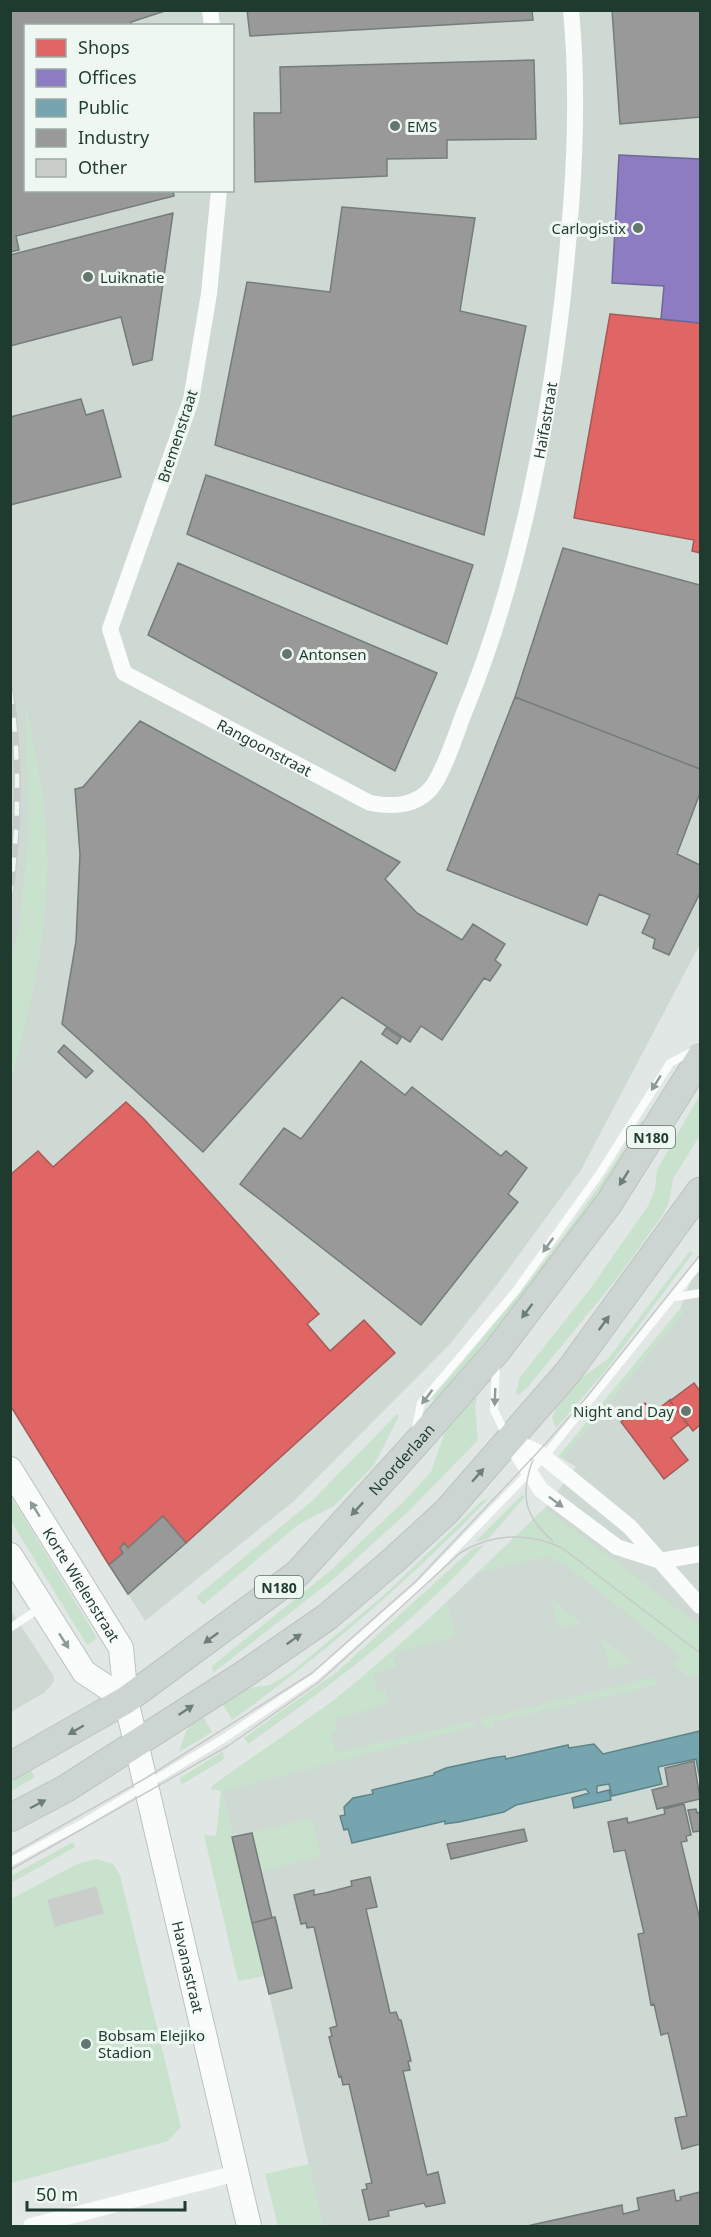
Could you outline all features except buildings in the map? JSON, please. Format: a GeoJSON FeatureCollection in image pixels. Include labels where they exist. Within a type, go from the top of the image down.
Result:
{"type":"FeatureCollection","features":[{"type":"Feature","properties":{"kind":"main road","name":"Noorderlaan"},"geometry":{"type":"LineString","coordinates":[[10,1766],[126,1700],[297,1574],[497,1351],[609,1203],[700,1058]]}},
{"type":"Feature","properties":{"kind":"main road"},"geometry":{"type":"LineString","coordinates":[[10,1818],[65,1790],[327,1617],[395,1559],[447,1510],[569,1371],[694,1206]]}},
{"type":"Feature","properties":{"kind":"street","name":"Haïfastraat"},"geometry":{"type":"LineString","coordinates":[[410,803],[431,788],[482,669],[540,457],[569,238],[575,138],[571,10]]}},
{"type":"Feature","properties":{"kind":"street","name":"Bremenstraat"},"geometry":{"type":"LineString","coordinates":[[124,673],[110,629],[191,400],[209,294],[219,192]]}},
{"type":"Feature","properties":{"kind":"street","name":"Rangoonstraat"},"geometry":{"type":"LineString","coordinates":[[124,673],[370,802],[390,807],[410,803]]}},
{"type":"Feature","properties":{"kind":"street"},"geometry":{"type":"LineString","coordinates":[[508,1439],[544,1457],[630,1527],[700,1606]]}},
{"type":"Feature","properties":{"kind":"street"},"geometry":{"type":"LineString","coordinates":[[508,1439],[541,1490],[617,1547],[660,1561],[700,1554]]}},
{"type":"Feature","properties":{"kind":"street","name":"Korte Wielenstraat"},"geometry":{"type":"LineString","coordinates":[[10,1469],[121,1648],[126,1700],[137,1743]]}},
{"type":"Feature","properties":{"kind":"street"},"geometry":{"type":"LineString","coordinates":[[10,1556],[84,1672],[126,1700]]}},
{"type":"Feature","properties":{"kind":"street","name":"Havanastraat"},"geometry":{"type":"LineString","coordinates":[[137,1743],[249,2226]]}},
{"type":"Feature","properties":{"kind":"street"},"geometry":{"type":"LineString","coordinates":[[32,2226],[237,2173]]}},
{"type":"Feature","properties":{"kind":"lane"},"geometry":{"type":"LineString","coordinates":[[410,1450],[422,1403],[515,1292],[600,1173],[670,1063],[682,1054],[700,1049]]}},
{"type":"Feature","properties":{"kind":"lane"},"geometry":{"type":"LineString","coordinates":[[10,1862],[147,1785],[223,1739],[315,1677],[419,1586],[544,1457],[675,1297],[700,1263]]}},
{"type":"Feature","properties":{"kind":"lane"},"geometry":{"type":"LineString","coordinates":[[675,1297],[700,1293]]}},
{"type":"Feature","properties":{"kind":"lane"},"geometry":{"type":"LineString","coordinates":[[497,1351],[495,1410],[499,1424],[508,1439]]}},
{"type":"Feature","properties":{"kind":"lane"},"geometry":{"type":"LineString","coordinates":[[10,1628],[42,1607]]}},
{"type":"Feature","properties":{"kind":"shaded area"},"geometry":{"type":"Polygon","coordinates":[[[11,11],[700,11],[700,944],[581,1170],[499,1282],[450,1344],[294,1501],[145,1621],[11,1405],[11,11]]]}},
{"type":"Feature","properties":{"kind":"shaded area"},"geometry":{"type":"Polygon","coordinates":[[[700,1257],[700,2226],[323,2226],[222,1791],[211,1789],[306,1722],[393,1653],[545,1508],[576,1467],[559,1456],[680,1309],[700,1257]]]}},
{"type":"Feature","properties":{"kind":"shaded area"},"geometry":{"type":"Polygon","coordinates":[[[10,1609],[53,1675],[54,1682],[44,1693],[11,1712],[10,1609]]]}},
{"type":"Feature","properties":{"kind":"green space"},"geometry":{"type":"Polygon","coordinates":[[[25,700],[45,815],[46,895],[39,958],[27,1020],[11,1082],[11,964],[19,929],[29,833],[25,700]]]}},
{"type":"Feature","properties":{"kind":"green space"},"geometry":{"type":"Polygon","coordinates":[[[700,1095],[700,1135],[673,1179],[669,1202],[664,1213],[618,1277],[528,1387],[518,1395],[516,1392],[520,1377],[590,1289],[648,1206],[655,1190],[657,1170],[700,1095]]]}},
{"type":"Feature","properties":{"kind":"green space"},"geometry":{"type":"Polygon","coordinates":[[[641,1121],[646,1124],[599,1197],[520,1301],[437,1402],[432,1398],[516,1298],[569,1229],[641,1121]]]}},
{"type":"Feature","properties":{"kind":"green space"},"geometry":{"type":"Polygon","coordinates":[[[690,1251],[693,1253],[606,1370],[556,1428],[552,1418],[556,1407],[581,1378],[608,1359],[690,1251]]]}},
{"type":"Feature","properties":{"kind":"green space"},"geometry":{"type":"Polygon","coordinates":[[[680,1309],[684,1312],[563,1458],[559,1456],[680,1309]]]}},
{"type":"Feature","properties":{"kind":"green space"},"geometry":{"type":"Polygon","coordinates":[[[473,1396],[477,1398],[475,1406],[478,1440],[410,1510],[336,1577],[213,1673],[212,1666],[330,1571],[403,1502],[431,1472],[447,1426],[473,1396]]]}},
{"type":"Feature","properties":{"kind":"green space"},"geometry":{"type":"Polygon","coordinates":[[[397,1414],[399,1416],[374,1465],[334,1506],[299,1524],[203,1605],[196,1597],[312,1501],[397,1414]]]}},
{"type":"Feature","properties":{"kind":"green space"},"geometry":{"type":"Polygon","coordinates":[[[523,1494],[524,1498],[488,1539],[475,1542],[523,1494]]]}},
{"type":"Feature","properties":{"kind":"green space"},"geometry":{"type":"Polygon","coordinates":[[[11,1496],[97,1638],[87,1645],[11,1521],[11,1496]]]}},
{"type":"Feature","properties":{"kind":"green space"},"geometry":{"type":"Polygon","coordinates":[[[489,1498],[459,1529],[365,1615],[300,1669],[232,1720],[220,1699],[242,1689],[270,1685],[290,1673],[382,1597],[482,1501],[489,1498]]]}},
{"type":"Feature","properties":{"kind":"green space"},"geometry":{"type":"Polygon","coordinates":[[[545,1508],[700,1626],[700,1675],[689,1677],[674,1665],[681,1656],[568,1567],[546,1557],[479,1572],[545,1508]]]}},
{"type":"Feature","properties":{"kind":"green space"},"geometry":{"type":"Polygon","coordinates":[[[485,1544],[431,1600],[402,1626],[311,1699],[248,1744],[244,1738],[338,1671],[472,1549],[485,1544]]]}},
{"type":"Feature","properties":{"kind":"green space"},"geometry":{"type":"Polygon","coordinates":[[[552,1600],[581,1623],[559,1628],[552,1600]]]}},
{"type":"Feature","properties":{"kind":"green space"},"geometry":{"type":"Polygon","coordinates":[[[447,1603],[455,1636],[393,1653],[396,1667],[373,1674],[377,1691],[385,1690],[388,1704],[335,1719],[338,1731],[331,1733],[336,1753],[474,1721],[476,1726],[222,1791],[265,1976],[238,1981],[204,1835],[216,1836],[221,1791],[211,1789],[213,1785],[340,1696],[447,1603]]]}},
{"type":"Feature","properties":{"kind":"green space"},"geometry":{"type":"Polygon","coordinates":[[[602,1639],[632,1663],[610,1669],[602,1639]]]}},
{"type":"Feature","properties":{"kind":"green space"},"geometry":{"type":"Polygon","coordinates":[[[655,1677],[656,1685],[493,1722],[494,1728],[483,1726],[482,1719],[655,1677]]]}},
{"type":"Feature","properties":{"kind":"green space"},"geometry":{"type":"Polygon","coordinates":[[[201,1713],[212,1732],[179,1752],[186,1731],[201,1713]]]}},
{"type":"Feature","properties":{"kind":"green space"},"geometry":{"type":"Polygon","coordinates":[[[223,1751],[224,1758],[221,1761],[181,1785],[180,1778],[223,1751]]]}},
{"type":"Feature","properties":{"kind":"green space"},"geometry":{"type":"Polygon","coordinates":[[[28,1766],[35,1777],[11,1791],[10,1777],[28,1766]]]}},
{"type":"Feature","properties":{"kind":"green space"},"geometry":{"type":"Polygon","coordinates":[[[312,1818],[321,1856],[261,1872],[252,1833],[312,1818]]]}},
{"type":"Feature","properties":{"kind":"green space"},"geometry":{"type":"Polygon","coordinates":[[[73,1842],[75,1847],[11,1883],[11,1876],[73,1842]]]}},
{"type":"Feature","properties":{"kind":"green space","name":"Bobsam Elejiko Stadion"},"geometry":{"type":"Polygon","coordinates":[[[97,1859],[113,1864],[120,1875],[181,2127],[168,2141],[11,2183],[11,1899],[77,1864],[97,1859]]]}},
{"type":"Feature","properties":{"kind":"green space"},"geometry":{"type":"Polygon","coordinates":[[[309,2164],[323,2226],[278,2226],[265,2174],[309,2164]]]}},
{"type":"Feature","properties":{"kind":"tram line"},"geometry":{"type":"LineString","coordinates":[[10,1855],[146,1778],[312,1673],[416,1581],[538,1452],[586,1398],[700,1255]]}},
{"type":"Feature","properties":{"kind":"tram line"},"geometry":{"type":"LineString","coordinates":[[532,1462],[526,1486],[528,1506],[536,1523],[553,1541]]}},
{"type":"Feature","properties":{"kind":"tram line"},"geometry":{"type":"LineString","coordinates":[[10,1870],[228,1746],[319,1682],[460,1553],[472,1546],[498,1538],[524,1537],[562,1548],[700,1653]]}},
{"type":"Feature","properties":{"kind":"railway"},"geometry":{"type":"LineString","coordinates":[[10,690],[17,767],[15,843],[10,895]]}},
{"type":"Feature","properties":{"kind":"place","name":"EMS"},"geometry":{"type":"Point","coordinates":[395,126]}},
{"type":"Feature","properties":{"kind":"place","name":"Carlogistix"},"geometry":{"type":"Point","coordinates":[638,228]}},
{"type":"Feature","properties":{"kind":"place","name":"Luiknatie"},"geometry":{"type":"Point","coordinates":[88,277]}},
{"type":"Feature","properties":{"kind":"place","name":"Antonsen"},"geometry":{"type":"Point","coordinates":[287,654]}},
{"type":"Feature","properties":{"kind":"place","name":"Night and Day"},"geometry":{"type":"Point","coordinates":[686,1411]}},
{"type":"Feature","properties":{"kind":"place","name":"Bobsam Elejiko Stadion"},"geometry":{"type":"Point","coordinates":[86,2044]}}]}
